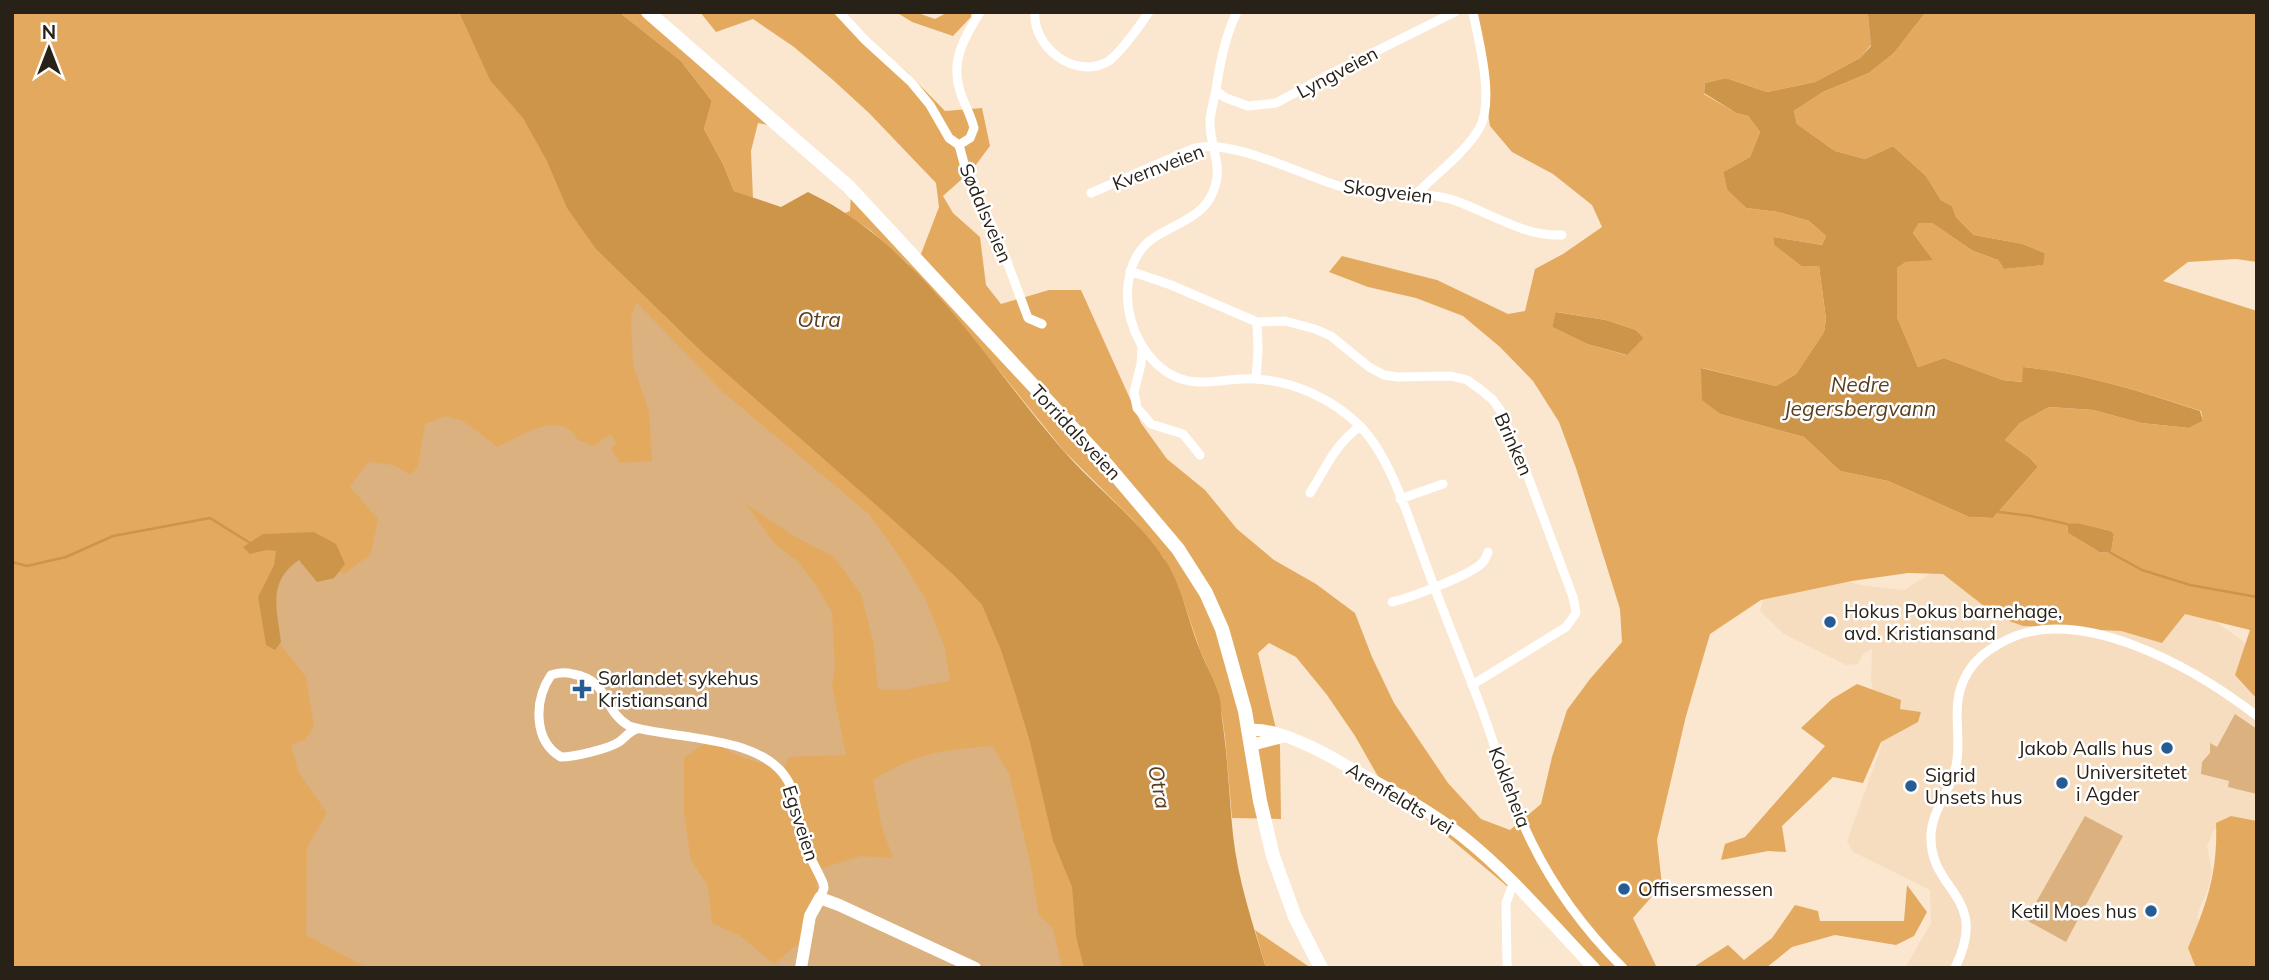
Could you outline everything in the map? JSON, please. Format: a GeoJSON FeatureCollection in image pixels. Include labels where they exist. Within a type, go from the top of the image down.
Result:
{"type":"FeatureCollection","features":[{"type":"Feature","properties":{"kind":"main road","name":"Torridalsveien"},"geometry":{"type":"LineString","coordinates":[[648,12],[848,186],[1044,396],[1162,528],[1193,573],[1215,612],[1236,672],[1250,737],[1259,801],[1273,856],[1295,917],[1321,968]]}},
{"type":"Feature","properties":{"kind":"street","name":"Sødalsveien"},"geometry":{"type":"LineString","coordinates":[[839,12],[911,82],[930,105],[950,138],[959,145],[968,178],[999,240],[1028,318],[1042,324]]}},
{"type":"Feature","properties":{"kind":"street"},"geometry":{"type":"LineString","coordinates":[[959,145],[970,138],[974,128],[958,87],[958,55],[967,32],[980,12]]}},
{"type":"Feature","properties":{"kind":"street"},"geometry":{"type":"LineString","coordinates":[[1035,12],[1037,31],[1048,48],[1060,58],[1085,66],[1100,65],[1114,58],[1149,12]]}},
{"type":"Feature","properties":{"kind":"street","name":"Kvernveien"},"geometry":{"type":"LineString","coordinates":[[1091,193],[1195,148],[1214,145],[1210,119],[1222,52],[1237,12]]}},
{"type":"Feature","properties":{"kind":"street","name":"Lyngveien"},"geometry":{"type":"LineString","coordinates":[[1216,91],[1248,106],[1276,103],[1455,12]]}},
{"type":"Feature","properties":{"kind":"street"},"geometry":{"type":"LineString","coordinates":[[1415,195],[1472,138],[1484,117],[1484,79],[1473,12]]}},
{"type":"Feature","properties":{"kind":"street","name":"Skogveien"},"geometry":{"type":"LineString","coordinates":[[1214,145],[1267,160],[1346,189],[1448,198],[1538,233],[1562,235]]}},
{"type":"Feature","properties":{"kind":"street","name":"Kokleheia"},"geometry":{"type":"LineString","coordinates":[[1214,145],[1218,168],[1216,185],[1209,200],[1195,214],[1148,242],[1130,271],[1128,305],[1133,328],[1142,347],[1162,369],[1191,382],[1256,379],[1299,389],[1332,403],[1360,426],[1379,451],[1400,499],[1531,842],[1572,909],[1623,968]]}},
{"type":"Feature","properties":{"kind":"street","name":"Brinken"},"geometry":{"type":"LineString","coordinates":[[1130,271],[1171,285],[1257,322],[1285,321],[1315,329],[1331,337],[1369,367],[1384,375],[1442,376],[1467,380],[1488,395],[1502,413],[1547,525],[1576,612],[1566,627],[1472,685]]}},
{"type":"Feature","properties":{"kind":"street"},"geometry":{"type":"LineString","coordinates":[[1256,379],[1257,322]]}},
{"type":"Feature","properties":{"kind":"street","name":"Kokleheia"},"geometry":{"type":"LineString","coordinates":[[1142,347],[1134,393],[1137,408],[1151,424],[1183,434],[1200,455]]}},
{"type":"Feature","properties":{"kind":"street"},"geometry":{"type":"LineString","coordinates":[[1310,493],[1333,452],[1360,426]]}},
{"type":"Feature","properties":{"kind":"street"},"geometry":{"type":"LineString","coordinates":[[1400,499],[1443,484]]}},
{"type":"Feature","properties":{"kind":"street"},"geometry":{"type":"LineString","coordinates":[[1392,602],[1472,571],[1483,562],[1488,552]]}},
{"type":"Feature","properties":{"kind":"street"},"geometry":{"type":"LineString","coordinates":[[1955,968],[1966,937],[1966,919],[1959,898],[1953,893],[1938,865],[1931,835],[1934,818],[1957,764],[1958,693],[1967,673],[1981,656],[2010,637],[2032,631],[2064,630],[2088,633],[2141,649],[2180,666],[2222,690],[2257,716]]}},
{"type":"Feature","properties":{"kind":"street","name":"Egsveien"},"geometry":{"type":"LineString","coordinates":[[638,729],[628,732],[619,742],[584,754],[561,757],[546,745],[539,725],[545,683],[551,675],[564,672],[593,679],[618,719],[638,729],[732,745],[767,758],[783,774],[793,793],[801,835],[823,883],[820,898]]}},
{"type":"Feature","properties":{"kind":"street","name":"Arenfeldts vei"},"geometry":{"type":"LineString","coordinates":[[1250,737],[1282,737],[1295,740],[1423,809],[1462,836],[1513,884],[1594,968]]}},
{"type":"Feature","properties":{"kind":"street"},"geometry":{"type":"LineString","coordinates":[[1507,968],[1506,903],[1513,884]]}},
{"type":"Feature","properties":{"kind":"street"},"geometry":{"type":"LineString","coordinates":[[801,968],[810,916],[820,898],[975,968]]}},
{"type":"Feature","properties":{"kind":"shaded area"},"geometry":{"type":"Polygon","coordinates":[[[12,12],[503,12],[1002,563],[1154,968],[12,968],[12,12]]]}},
{"type":"Feature","properties":{"kind":"shaded area"},"geometry":{"type":"Polygon","coordinates":[[[12,12],[459,12],[490,80],[523,117],[596,249],[702,352],[884,512],[957,578],[982,605],[1016,696],[1030,742],[1053,841],[1072,887],[1076,936],[1084,968],[1062,968],[1053,928],[1039,915],[1031,866],[1009,773],[992,746],[930,754],[903,764],[873,780],[882,828],[893,858],[861,856],[819,869],[816,887],[833,902],[823,902],[798,944],[774,964],[739,935],[712,923],[708,886],[691,860],[684,814],[684,758],[702,745],[714,742],[736,755],[783,771],[789,757],[846,755],[832,685],[835,668],[832,612],[797,561],[775,544],[746,504],[792,535],[834,557],[861,594],[873,641],[878,689],[901,690],[950,681],[944,645],[925,598],[869,514],[724,393],[636,302],[631,317],[633,365],[649,411],[652,461],[620,463],[611,448],[617,443],[610,434],[594,446],[578,440],[561,426],[551,425],[530,431],[498,447],[463,421],[445,416],[425,424],[418,467],[410,475],[394,465],[368,462],[350,487],[378,519],[371,554],[344,574],[339,572],[345,564],[314,532],[263,534],[250,543],[250,554],[276,551],[274,565],[258,597],[266,645],[275,650],[280,644],[306,677],[314,726],[305,740],[291,745],[298,771],[327,813],[307,848],[306,935],[367,968],[12,968],[12,12]]]}},
{"type":"Feature","properties":{"kind":"shaded area"},"geometry":{"type":"Polygon","coordinates":[[[619,12],[643,12],[660,24],[827,165],[910,249],[921,254],[939,207],[936,183],[869,113],[794,47],[753,19],[716,32],[700,12],[843,12],[865,37],[907,72],[945,111],[982,108],[990,146],[972,170],[943,196],[953,213],[980,237],[986,285],[1001,304],[1049,290],[1081,290],[1141,423],[1167,459],[1205,490],[1237,529],[1274,560],[1316,584],[1355,613],[1394,703],[1448,783],[1481,819],[1510,830],[1541,804],[1567,710],[1622,642],[1620,609],[1576,468],[1559,422],[1533,381],[1500,347],[1463,316],[1416,298],[1368,287],[1329,272],[1342,256],[1437,280],[1508,314],[1525,311],[1535,269],[1563,254],[1602,227],[1592,205],[1553,174],[1512,152],[1490,126],[1472,12],[1865,12],[1868,15],[1871,45],[1860,58],[1815,82],[1767,92],[1726,78],[1705,83],[1704,94],[1736,113],[1748,116],[1760,132],[1750,157],[1723,172],[1727,190],[1746,208],[1778,212],[1809,221],[1826,236],[1822,245],[1773,237],[1774,245],[1801,266],[1819,266],[1826,319],[1824,332],[1796,374],[1776,386],[1702,368],[1702,399],[1720,414],[1804,437],[1840,471],[1888,481],[1969,517],[1993,518],[2038,467],[2005,440],[2020,423],[2049,407],[2093,410],[2141,423],[2189,428],[2203,421],[2201,411],[2113,384],[2046,370],[2023,367],[2023,382],[2003,380],[1944,358],[1918,367],[1897,317],[1897,268],[1906,262],[1932,259],[1913,233],[1919,223],[1932,223],[1973,251],[1998,260],[2004,269],[2042,265],[2045,253],[2023,244],[1974,235],[1956,217],[1952,206],[1941,200],[1926,176],[1893,146],[1865,159],[1835,151],[1797,124],[1794,111],[1823,92],[1869,73],[1894,53],[1926,12],[2257,12],[2257,262],[2236,259],[2188,262],[2163,281],[2257,311],[2257,699],[2235,675],[2250,630],[2185,614],[2162,643],[2121,631],[2023,626],[1998,617],[1943,574],[1908,573],[1852,581],[1761,600],[1710,634],[1686,716],[1657,840],[1662,885],[1633,918],[1657,968],[1594,968],[1532,907],[1380,780],[1327,695],[1296,657],[1269,643],[1258,653],[1280,746],[1281,819],[1232,818],[1218,690],[1164,558],[1132,519],[1064,451],[971,336],[907,263],[870,230],[845,213],[850,211],[851,193],[813,154],[781,128],[758,123],[751,151],[753,198],[734,191],[704,129],[712,101],[681,61],[619,12]],[[1557,312],[1552,327],[1587,344],[1626,355],[1644,338],[1636,330],[1606,320],[1557,312]],[[2078,523],[2067,525],[2068,533],[2099,552],[2111,553],[2114,534],[2111,531],[2078,523]]]}},
{"type":"Feature","properties":{"kind":"shaded area"},"geometry":{"type":"Polygon","coordinates":[[[896,12],[915,12],[935,19],[948,12],[971,12],[971,17],[953,36],[912,22],[896,12]]]}},
{"type":"Feature","properties":{"kind":"shaded area","name":"Universitetet i Agder"},"geometry":{"type":"Polygon","coordinates":[[[1947,563],[2193,605],[2252,648],[2257,645],[2257,828],[2231,818],[2214,830],[2207,846],[2212,871],[2198,913],[2199,968],[1905,968],[1931,923],[1930,890],[1853,852],[1847,841],[1881,747],[1871,679],[1872,649],[1863,654],[1858,664],[1846,665],[1784,634],[1760,611],[1766,588],[1825,577],[1866,586],[1904,590],[1947,563]]]}},
{"type":"Feature","properties":{"kind":"shaded area"},"geometry":{"type":"Polygon","coordinates":[[[1857,684],[1901,700],[1900,709],[1921,712],[1918,722],[1881,742],[1863,783],[1833,777],[1782,826],[1786,852],[1768,851],[1721,860],[1725,844],[1745,837],[1825,746],[1801,728],[1832,699],[1857,684]]]}},
{"type":"Feature","properties":{"kind":"shaded area"},"geometry":{"type":"Polygon","coordinates":[[[2235,714],[2257,729],[2257,794],[2228,787],[2229,781],[2201,774],[2202,762],[2210,753],[2210,743],[2217,747],[2235,714]]]}},
{"type":"Feature","properties":{"kind":"shaded area"},"geometry":{"type":"Polygon","coordinates":[[[2085,816],[2123,836],[2066,942],[2026,920],[2085,816]]]}},
{"type":"Feature","properties":{"kind":"shaded area"},"geometry":{"type":"Polygon","coordinates":[[[2231,816],[2257,821],[2257,968],[2196,968],[2188,948],[2210,887],[2215,857],[2216,823],[2231,816]]]}},
{"type":"Feature","properties":{"kind":"shaded area"},"geometry":{"type":"Polygon","coordinates":[[[1907,885],[1927,912],[1914,936],[1896,945],[1835,935],[1792,947],[1766,968],[1692,968],[1728,945],[1744,960],[1772,938],[1795,905],[1818,911],[1820,921],[1904,921],[1907,885]]]}},
{"type":"Feature","properties":{"kind":"shaded area"},"geometry":{"type":"Polygon","coordinates":[[[1255,930],[1311,968],[1266,968],[1255,930]]]}},
{"type":"Feature","properties":{"kind":"water","name":"Otra"},"geometry":{"type":"Polygon","coordinates":[[[459,12],[619,12],[681,61],[712,101],[704,129],[734,191],[781,207],[808,192],[848,215],[884,242],[917,273],[947,307],[1062,449],[1152,542],[1175,578],[1221,703],[1235,852],[1246,902],[1266,968],[1084,968],[1076,936],[1072,887],[1053,841],[1030,742],[1016,696],[982,605],[957,578],[884,512],[702,352],[596,249],[567,208],[547,161],[523,118],[490,80],[459,12]]]}},
{"type":"Feature","properties":{"kind":"water","name":"Nedre Jegersbergvann"},"geometry":{"type":"Polygon","coordinates":[[[1865,12],[1926,12],[1894,53],[1869,73],[1823,92],[1794,111],[1797,124],[1835,151],[1865,159],[1893,146],[1926,176],[1941,200],[1952,206],[1956,217],[1974,235],[2023,244],[2045,253],[2043,265],[2004,269],[1998,260],[1973,251],[1932,223],[1919,223],[1913,233],[1933,260],[1906,262],[1897,268],[1897,317],[1918,367],[1944,358],[2003,380],[2022,382],[2023,367],[2068,374],[2135,390],[2200,411],[2203,421],[2189,428],[2141,423],[2093,410],[2049,407],[2020,423],[2005,440],[2038,467],[1993,518],[1969,517],[1888,481],[1840,471],[1804,437],[1720,414],[1702,400],[1701,368],[1776,386],[1796,374],[1824,332],[1826,319],[1819,266],[1801,266],[1774,245],[1773,237],[1822,245],[1826,236],[1809,221],[1778,212],[1746,208],[1727,190],[1723,172],[1750,157],[1760,132],[1748,116],[1736,113],[1704,93],[1705,83],[1726,78],[1767,92],[1815,82],[1860,58],[1871,46],[1868,15],[1865,12]]]}},
{"type":"Feature","properties":{"kind":"water"},"geometry":{"type":"Polygon","coordinates":[[[1556,312],[1606,320],[1636,330],[1644,338],[1627,355],[1587,344],[1552,327],[1556,312]]]}},
{"type":"Feature","properties":{"kind":"water"},"geometry":{"type":"Polygon","coordinates":[[[2078,523],[2111,531],[2114,534],[2111,553],[2099,552],[2068,533],[2067,524],[2078,523]]]}},
{"type":"Feature","properties":{"kind":"water"},"geometry":{"type":"Polygon","coordinates":[[[314,532],[336,544],[345,564],[334,578],[317,582],[299,560],[289,568],[278,587],[276,607],[281,642],[275,650],[266,645],[258,597],[274,565],[276,551],[250,554],[243,547],[263,534],[314,532]]]}},
{"type":"Feature","properties":{"kind":"waterway"},"geometry":{"type":"LineString","coordinates":[[1999,512],[2067,524]]}},
{"type":"Feature","properties":{"kind":"waterway"},"geometry":{"type":"LineString","coordinates":[[12,562],[27,566],[66,557],[113,536],[210,518],[250,543]]}},
{"type":"Feature","properties":{"kind":"waterway"},"geometry":{"type":"LineString","coordinates":[[2111,553],[2142,570],[2190,585],[2257,597]]}},
{"type":"Feature","properties":{"kind":"place","name":"Hokus Pokus barnehage, avd. Kristiansand"},"geometry":{"type":"Point","coordinates":[1830,622]}},
{"type":"Feature","properties":{"kind":"place","name":"Sørlandet sykehus Kristiansand"},"geometry":{"type":"Point","coordinates":[582,689]}},
{"type":"Feature","properties":{"kind":"place","name":"Jakob Aalls hus"},"geometry":{"type":"Point","coordinates":[2167,748]}},
{"type":"Feature","properties":{"kind":"place","name":"Universitetet i Agder"},"geometry":{"type":"Point","coordinates":[2062,783]}},
{"type":"Feature","properties":{"kind":"place","name":"Sigrid Unsets hus"},"geometry":{"type":"Point","coordinates":[1911,786]}},
{"type":"Feature","properties":{"kind":"place","name":"Offisersmessen"},"geometry":{"type":"Point","coordinates":[1624,889]}},
{"type":"Feature","properties":{"kind":"place","name":"Ketil Moes hus"},"geometry":{"type":"Point","coordinates":[2151,911]}}]}
